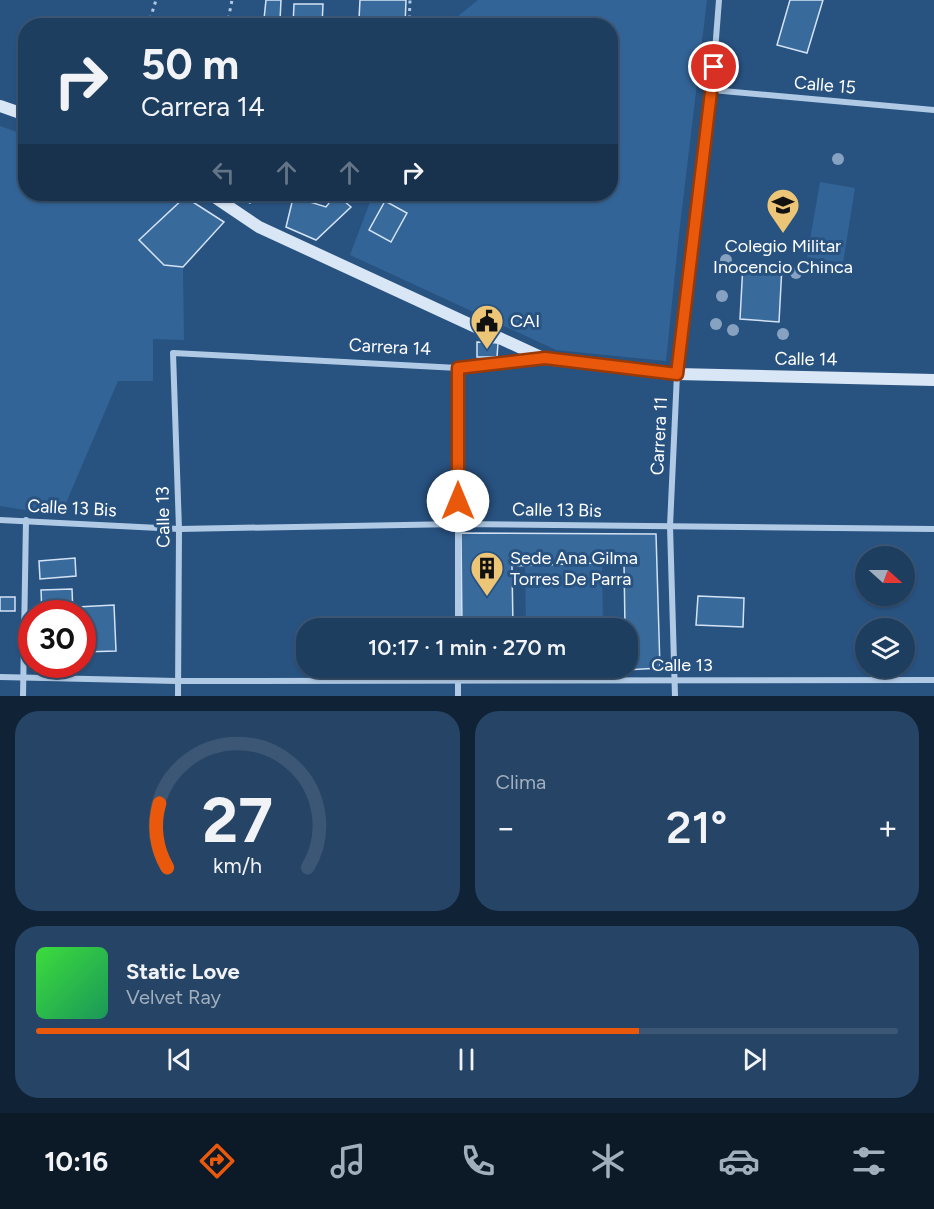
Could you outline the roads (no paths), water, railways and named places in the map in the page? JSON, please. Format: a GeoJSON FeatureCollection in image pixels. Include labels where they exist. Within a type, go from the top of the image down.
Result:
{"type":"FeatureCollection","features":[{"type":"Feature","properties":{"kind":"street","name":"Carrera 11"},"geometry":{"type":"LineString","coordinates":[[675,696],[670,526],[677,374],[712,90],[719,0]]}},
{"type":"Feature","properties":{"kind":"street","name":"Calle 15"},"geometry":{"type":"LineString","coordinates":[[712,90],[934,110]]}},
{"type":"Feature","properties":{"kind":"street"},"geometry":{"type":"LineString","coordinates":[[0,106],[18,112]]}},
{"type":"Feature","properties":{"kind":"street"},"geometry":{"type":"LineString","coordinates":[[220,201],[259,227],[545,358]]}},
{"type":"Feature","properties":{"kind":"street","name":"Carrera 14"},"geometry":{"type":"LineString","coordinates":[[173,352],[458,368],[545,358],[677,374]]}},
{"type":"Feature","properties":{"kind":"street","name":"Calle 13"},"geometry":{"type":"LineString","coordinates":[[173,352],[179,529],[177,696]]}},
{"type":"Feature","properties":{"kind":"street"},"geometry":{"type":"LineString","coordinates":[[458,368],[458,618]]}},
{"type":"Feature","properties":{"kind":"street","name":"Calle 14"},"geometry":{"type":"LineString","coordinates":[[677,374],[934,380]]}},
{"type":"Feature","properties":{"kind":"street","name":"Calle 13 Bis"},"geometry":{"type":"LineString","coordinates":[[0,520],[179,529],[458,524],[934,529]]}},
{"type":"Feature","properties":{"kind":"street"},"geometry":{"type":"LineString","coordinates":[[25,600],[26,520]]}},
{"type":"Feature","properties":{"kind":"street","name":"Calle 13"},"geometry":{"type":"LineString","coordinates":[[0,677],[18,678]]}},
{"type":"Feature","properties":{"kind":"street"},"geometry":{"type":"LineString","coordinates":[[24,678],[24,696]]}},
{"type":"Feature","properties":{"kind":"street","name":"Calle 13"},"geometry":{"type":"LineString","coordinates":[[24,678],[177,681],[934,680]]}},
{"type":"Feature","properties":{"kind":"street"},"geometry":{"type":"LineString","coordinates":[[458,680],[458,696]]}},
{"type":"Feature","properties":{"kind":"place","name":"Colegio Militar Inocencio Chinca"},"geometry":{"type":"Point","coordinates":[783,234]}},
{"type":"Feature","properties":{"kind":"place","name":"CAI"},"geometry":{"type":"Point","coordinates":[487,350]}},
{"type":"Feature","properties":{"kind":"place","name":"Sede Ana Gilma Torres De Parra"},"geometry":{"type":"Point","coordinates":[487,597]}}]}
